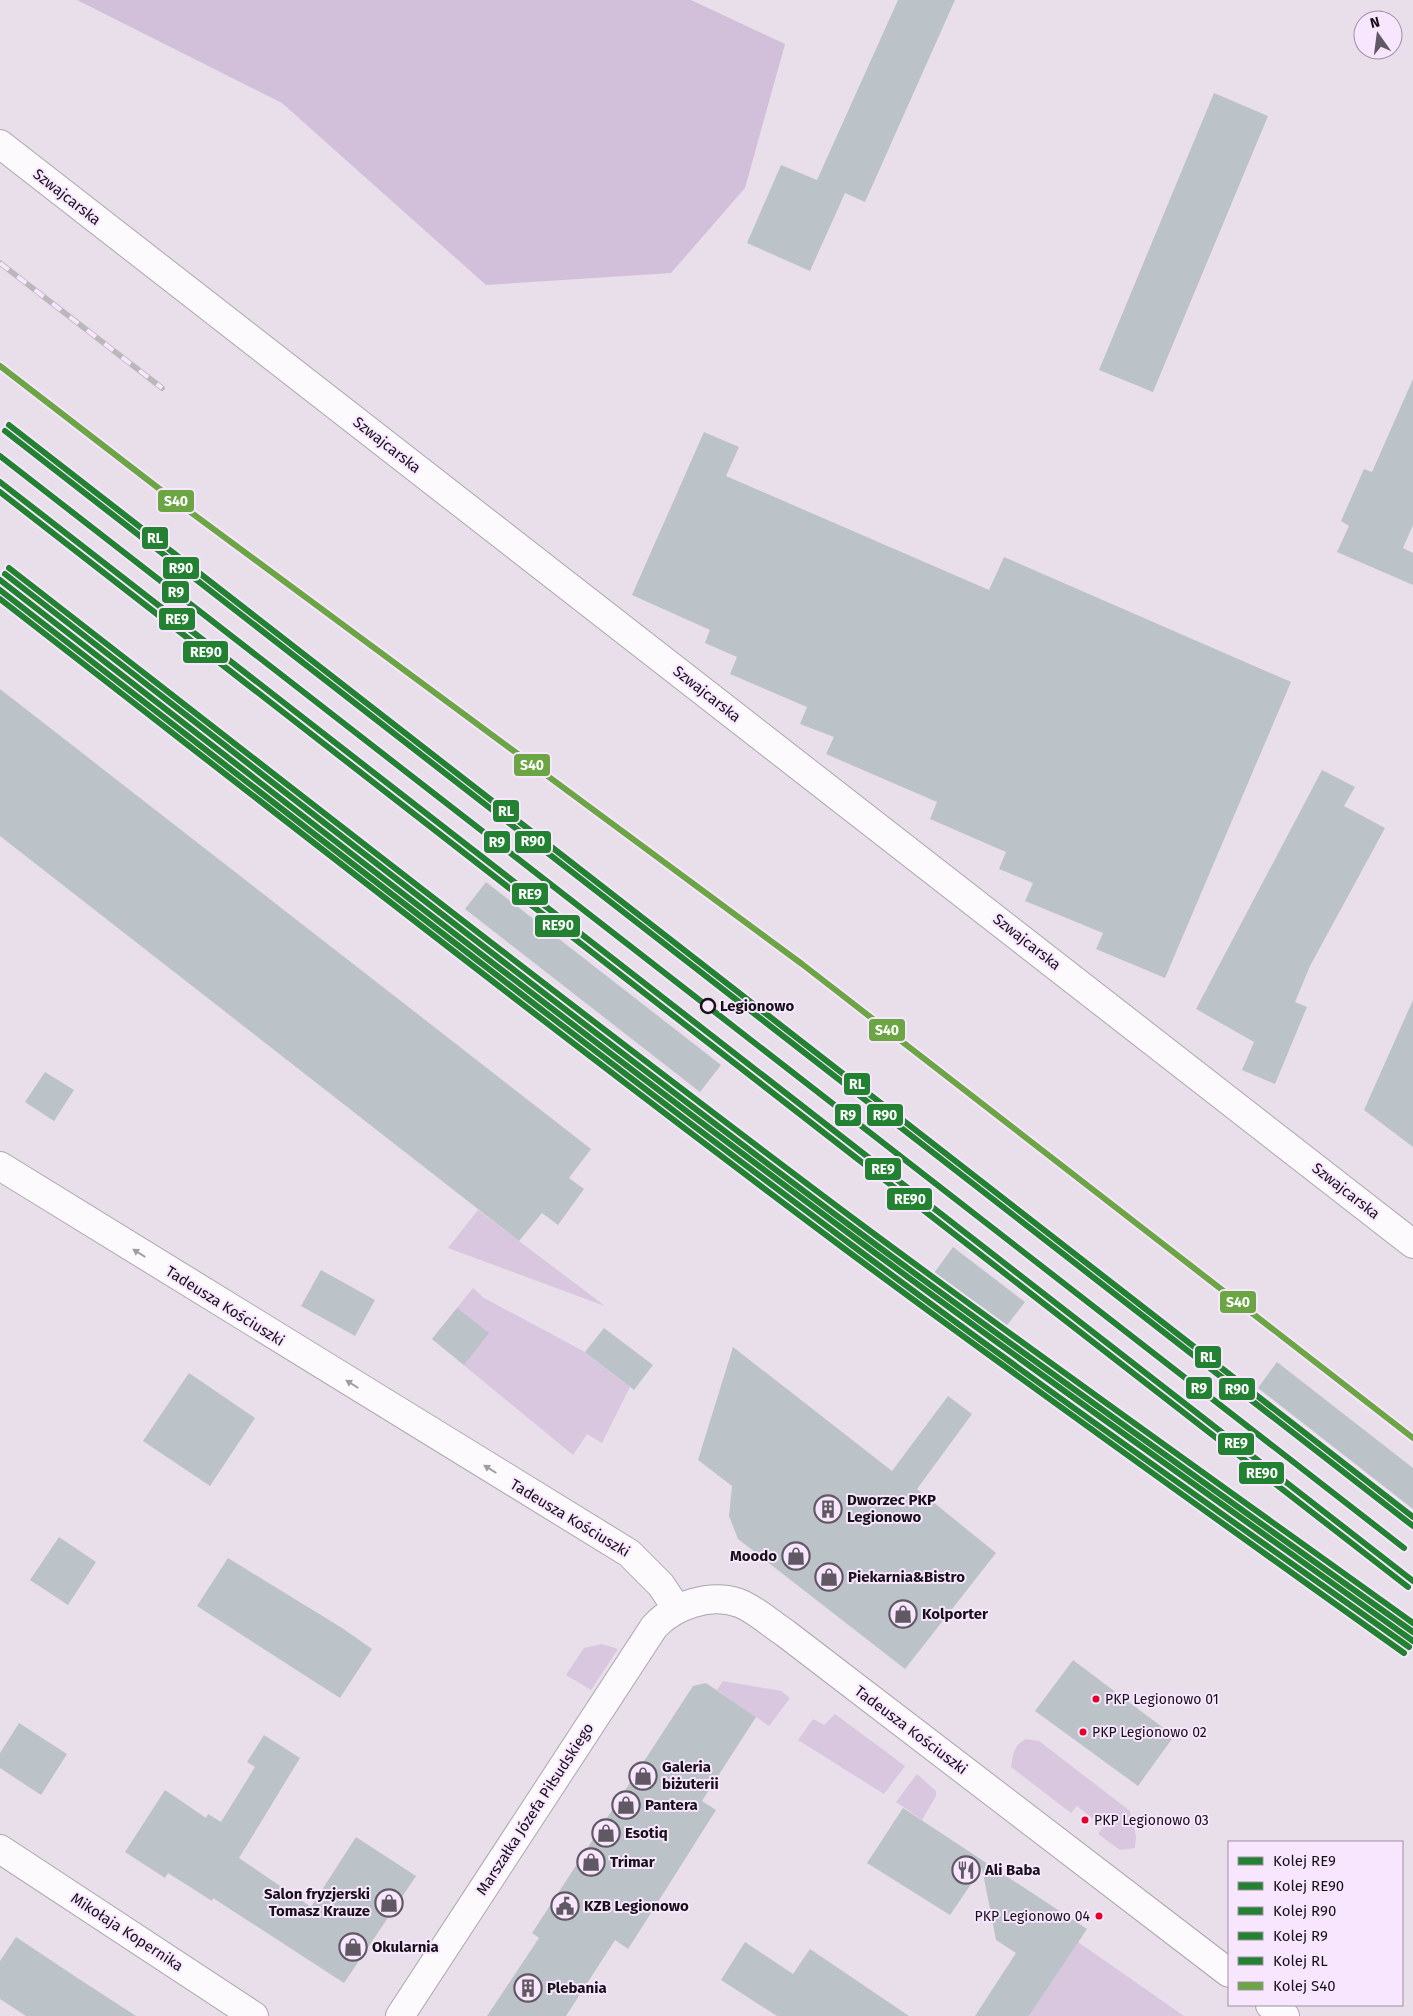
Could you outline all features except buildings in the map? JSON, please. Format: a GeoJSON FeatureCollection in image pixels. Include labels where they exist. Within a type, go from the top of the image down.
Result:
{"type":"FeatureCollection","features":[{"type":"Feature","properties":{"kind":"street","name":"Szwajcarska"},"geometry":{"type":"LineString","coordinates":[[0,144],[1413,1244]]}},
{"type":"Feature","properties":{"kind":"street","name":"Tadeusza Kościuszki"},"geometry":{"type":"LineString","coordinates":[[0,1166],[629,1553],[661,1585],[677,1609],[702,1601],[712,1600],[739,1603],[749,1608],[1228,1972]]}},
{"type":"Feature","properties":{"kind":"street","name":"Marszałka Józefa Piłsudskiego"},"geometry":{"type":"LineString","coordinates":[[400,2016],[639,1648],[660,1620],[677,1609]]}},
{"type":"Feature","properties":{"kind":"street","name":"Mikołaja Kopernika"},"geometry":{"type":"LineString","coordinates":[[0,1849],[254,2016]]}},
{"type":"Feature","properties":{"kind":"street"},"geometry":{"type":"LineString","coordinates":[[1271,2006],[1285,2016]]}},
{"type":"Feature","properties":{"kind":"shaded area"},"geometry":{"type":"Polygon","coordinates":[[[77,0],[691,0],[785,44],[745,188],[671,273],[486,285],[282,103],[77,0]]]}},
{"type":"Feature","properties":{"kind":"shaded area"},"geometry":{"type":"Polygon","coordinates":[[[478,1210],[605,1306],[448,1248],[478,1210]]]}},
{"type":"Feature","properties":{"kind":"shaded area"},"geometry":{"type":"Polygon","coordinates":[[[473,1288],[484,1298],[585,1352],[630,1387],[602,1443],[587,1434],[573,1455],[432,1339],[473,1288]]]}},
{"type":"Feature","properties":{"kind":"shaded area"},"geometry":{"type":"Polygon","coordinates":[[[602,1644],[618,1649],[591,1690],[566,1675],[584,1648],[602,1644]]]}},
{"type":"Feature","properties":{"kind":"shaded area"},"geometry":{"type":"Polygon","coordinates":[[[723,1681],[781,1691],[790,1698],[769,1726],[717,1690],[723,1681]]]}},
{"type":"Feature","properties":{"kind":"shaded area"},"geometry":{"type":"Polygon","coordinates":[[[835,1714],[905,1766],[884,1794],[798,1740],[813,1719],[824,1725],[835,1714]]]}},
{"type":"Feature","properties":{"kind":"shaded area"},"geometry":{"type":"Polygon","coordinates":[[[1026,1739],[1039,1741],[1130,1811],[1136,1836],[1135,1848],[1120,1850],[1098,1834],[1103,1827],[1077,1806],[1071,1813],[1011,1767],[1013,1754],[1019,1744],[1026,1739]]]}},
{"type":"Feature","properties":{"kind":"shaded area"},"geometry":{"type":"Polygon","coordinates":[[[917,1774],[936,1791],[936,1796],[922,1820],[896,1802],[917,1774]]]}},
{"type":"Feature","properties":{"kind":"shaded area"},"geometry":{"type":"Polygon","coordinates":[[[1078,1942],[1184,2016],[1029,2016],[1078,1942]]]}},
{"type":"Feature","properties":{"kind":"railway"},"geometry":{"type":"LineString","coordinates":[[0,263],[162,388]]}},
{"type":"Feature","properties":{"kind":"rail line","name":"S40"},"geometry":{"type":"LineString","coordinates":[[0,366],[166,494],[802,964],[1413,1438]]}},
{"type":"Feature","properties":{"kind":"rail line","name":"RL"},"geometry":{"type":"LineString","coordinates":[[9,425],[1413,1517]]}},
{"type":"Feature","properties":{"kind":"rail line","name":"R90"},"geometry":{"type":"LineString","coordinates":[[5,431],[1413,1526]]}},
{"type":"Feature","properties":{"kind":"rail line","name":"R9"},"geometry":{"type":"LineString","coordinates":[[0,456],[1404,1548]]}},
{"type":"Feature","properties":{"kind":"rail line","name":"RE9"},"geometry":{"type":"LineString","coordinates":[[0,482],[1413,1581]]}},
{"type":"Feature","properties":{"kind":"rail line","name":"RE90"},"geometry":{"type":"LineString","coordinates":[[0,492],[1408,1587]]}},
{"type":"Feature","properties":{"kind":"rail line","name":"RL"},"geometry":{"type":"LineString","coordinates":[[9,568],[541,981],[862,1225],[1413,1623]]}},
{"type":"Feature","properties":{"kind":"rail line","name":"R90"},"geometry":{"type":"LineString","coordinates":[[5,574],[431,906],[752,1152],[998,1334],[1413,1632]]}},
{"type":"Feature","properties":{"kind":"rail line","name":"RE9"},"geometry":{"type":"LineString","coordinates":[[0,580],[428,913],[751,1160],[997,1342],[1413,1641]]}},
{"type":"Feature","properties":{"kind":"rail line","name":"RE90"},"geometry":{"type":"LineString","coordinates":[[0,590],[529,1000],[849,1243],[1057,1396],[1409,1647]]}},
{"type":"Feature","properties":{"kind":"rail line","name":"R9"},"geometry":{"type":"LineString","coordinates":[[0,599],[739,1170],[1054,1403],[1404,1653]]}},
{"type":"Feature","properties":{"kind":"place","name":"Legionowo"},"geometry":{"type":"Point","coordinates":[708,1006]}},
{"type":"Feature","properties":{"kind":"place","name":"Dworzec PKP Legionowo"},"geometry":{"type":"Point","coordinates":[828,1509]}},
{"type":"Feature","properties":{"kind":"place","name":"Moodo"},"geometry":{"type":"Point","coordinates":[796,1556]}},
{"type":"Feature","properties":{"kind":"place","name":"Piekarnia&Bistro"},"geometry":{"type":"Point","coordinates":[829,1577]}},
{"type":"Feature","properties":{"kind":"place","name":"Kolporter"},"geometry":{"type":"Point","coordinates":[903,1614]}},
{"type":"Feature","properties":{"kind":"place","name":"PKP Legionowo 01"},"geometry":{"type":"Point","coordinates":[1096,1699]}},
{"type":"Feature","properties":{"kind":"place","name":"PKP Legionowo 02"},"geometry":{"type":"Point","coordinates":[1083,1732]}},
{"type":"Feature","properties":{"kind":"place","name":"Galeria biżuterii"},"geometry":{"type":"Point","coordinates":[643,1776]}},
{"type":"Feature","properties":{"kind":"place","name":"Pantera"},"geometry":{"type":"Point","coordinates":[626,1805]}},
{"type":"Feature","properties":{"kind":"place","name":"PKP Legionowo 03"},"geometry":{"type":"Point","coordinates":[1085,1820]}},
{"type":"Feature","properties":{"kind":"place","name":"Esotiq"},"geometry":{"type":"Point","coordinates":[606,1833]}},
{"type":"Feature","properties":{"kind":"place","name":"Trimar"},"geometry":{"type":"Point","coordinates":[591,1862]}},
{"type":"Feature","properties":{"kind":"place","name":"Ali Baba"},"geometry":{"type":"Point","coordinates":[966,1870]}},
{"type":"Feature","properties":{"kind":"place","name":"Salon fryzjerski Tomasz Krauze"},"geometry":{"type":"Point","coordinates":[389,1903]}},
{"type":"Feature","properties":{"kind":"place","name":"KZB Legionowo"},"geometry":{"type":"Point","coordinates":[565,1906]}},
{"type":"Feature","properties":{"kind":"place","name":"PKP Legionowo 04"},"geometry":{"type":"Point","coordinates":[1099,1916]}},
{"type":"Feature","properties":{"kind":"place","name":"Okularnia"},"geometry":{"type":"Point","coordinates":[353,1947]}},
{"type":"Feature","properties":{"kind":"place","name":"Plebania"},"geometry":{"type":"Point","coordinates":[528,1988]}}]}
